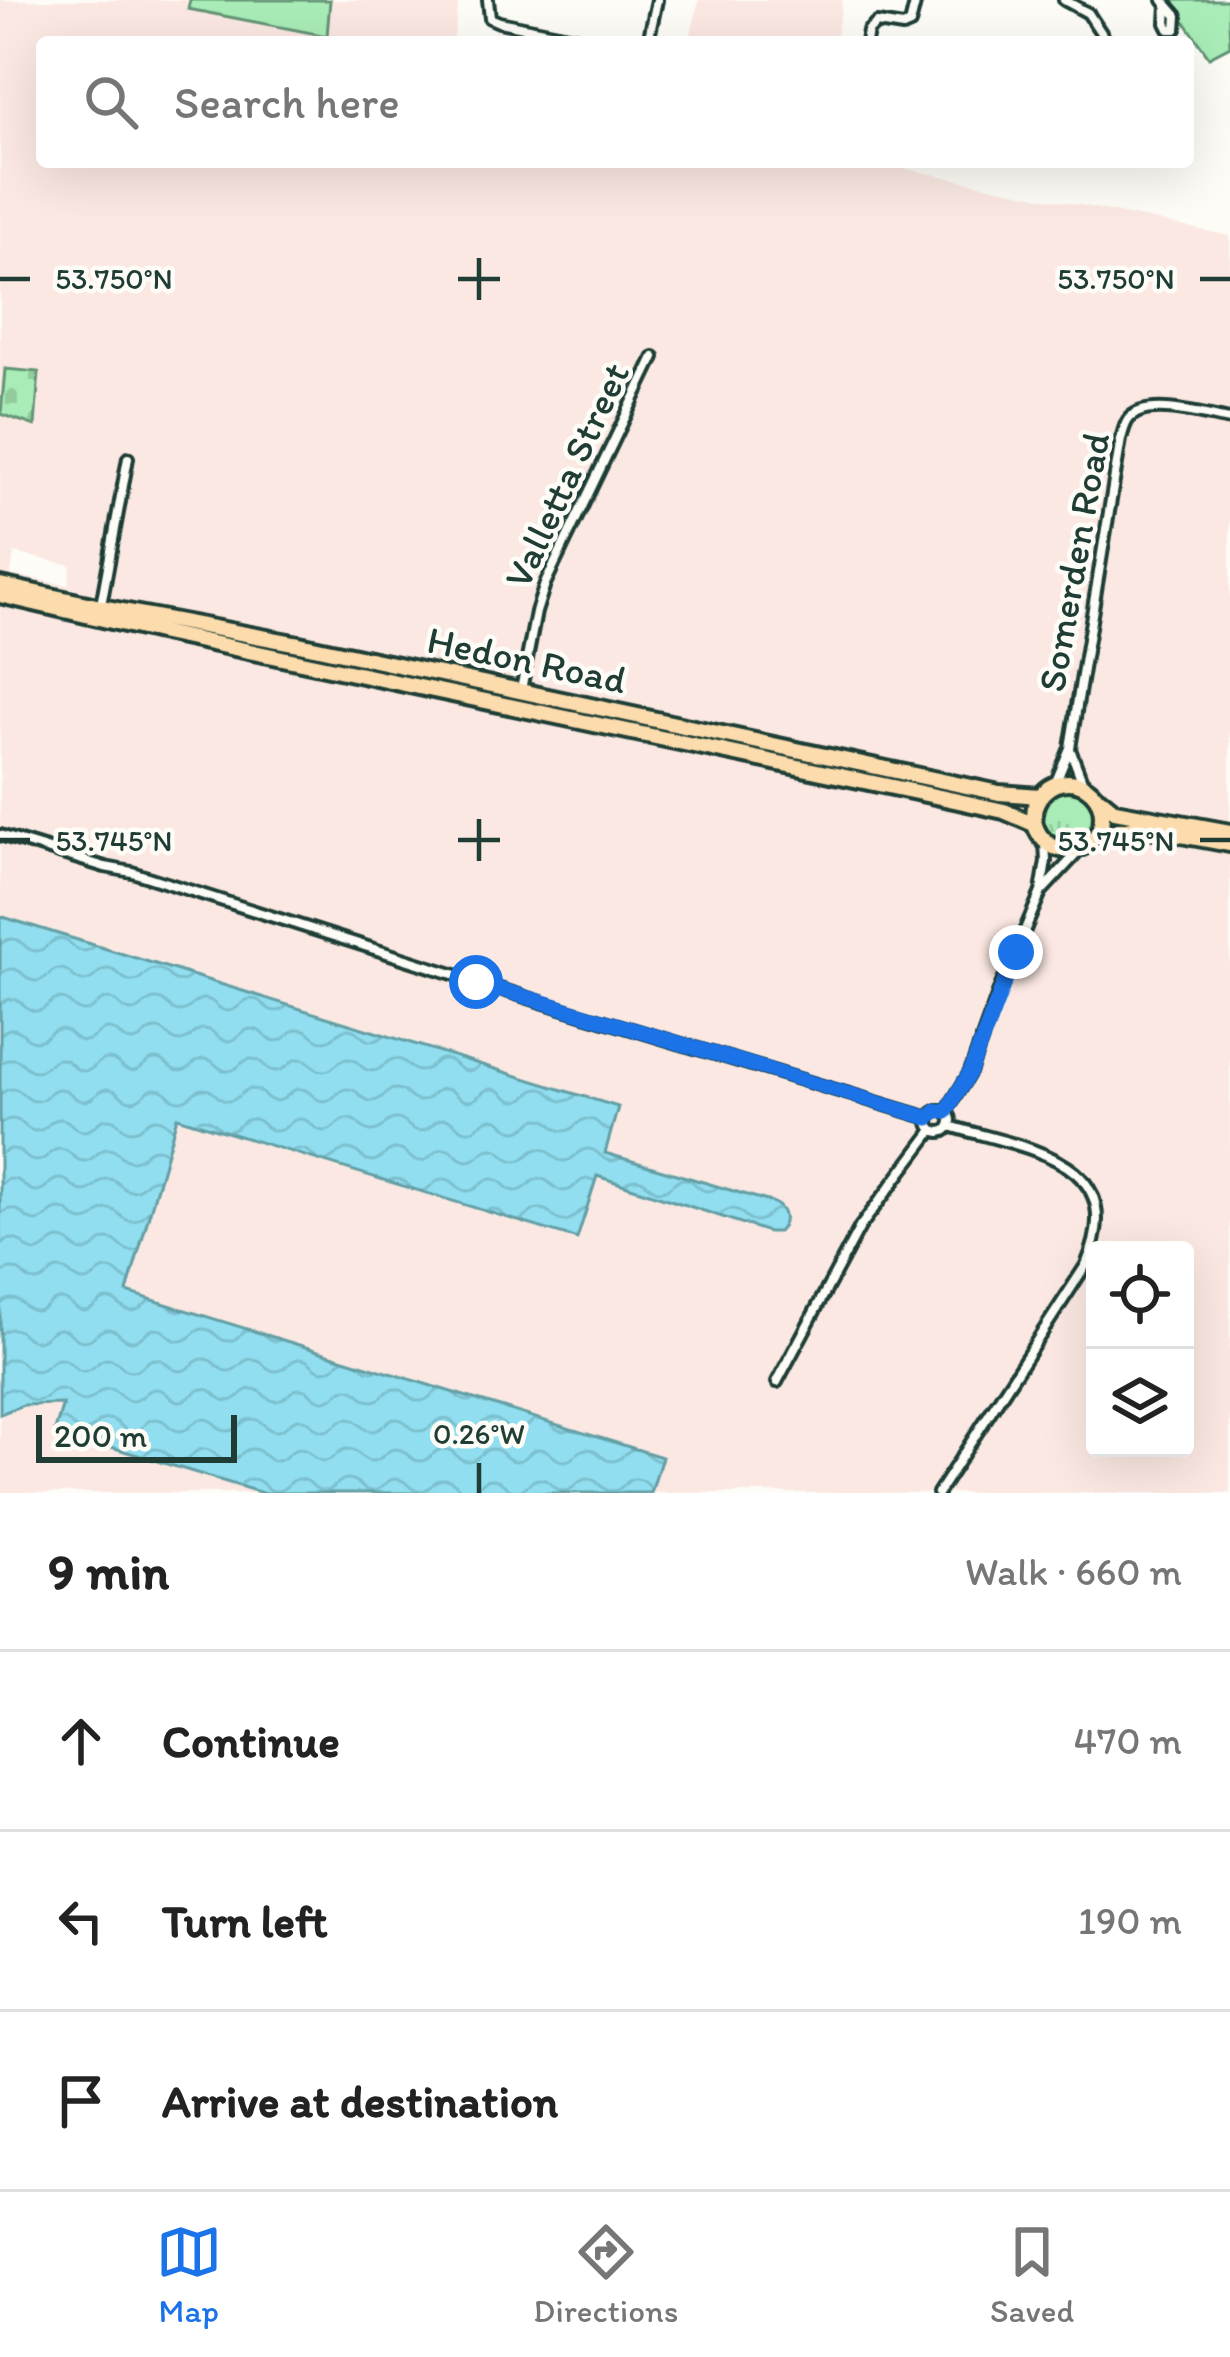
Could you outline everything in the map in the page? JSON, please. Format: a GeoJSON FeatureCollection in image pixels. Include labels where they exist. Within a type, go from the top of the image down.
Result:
{"type":"FeatureCollection","features":[{"type":"Feature","properties":{"kind":"highway","name":"Hedon Road"},"geometry":{"type":"LineString","coordinates":[[0,585],[273,638],[999,793],[1040,796]]}},
{"type":"Feature","properties":{"kind":"highway","name":"Hedon Road"},"geometry":{"type":"LineString","coordinates":[[0,595],[955,800],[1034,824]]}},
{"type":"Feature","properties":{"kind":"highway"},"geometry":{"type":"LineString","coordinates":[[1090,790],[1102,814],[1097,834],[1082,848],[1063,850],[1045,842],[1033,814],[1040,796],[1065,782],[1090,790],[1115,811],[1230,832]]}},
{"type":"Feature","properties":{"kind":"highway"},"geometry":{"type":"LineString","coordinates":[[1097,834],[1138,827],[1230,844]]}},
{"type":"Feature","properties":{"kind":"street"},"geometry":{"type":"LineString","coordinates":[[488,0],[490,18],[568,36]]}},
{"type":"Feature","properties":{"kind":"street"},"geometry":{"type":"LineString","coordinates":[[649,36],[657,0]]}},
{"type":"Feature","properties":{"kind":"street"},"geometry":{"type":"LineString","coordinates":[[867,36],[877,23],[910,24],[916,0]]}},
{"type":"Feature","properties":{"kind":"street"},"geometry":{"type":"LineString","coordinates":[[1064,0],[1088,13],[1103,36]]}},
{"type":"Feature","properties":{"kind":"street","name":"Valletta Street"},"geometry":{"type":"LineString","coordinates":[[521,690],[545,584],[654,356]]}},
{"type":"Feature","properties":{"kind":"street","name":"Somerden Road"},"geometry":{"type":"LineString","coordinates":[[1055,784],[1070,748],[1121,439],[1129,418],[1143,410],[1162,409],[1230,420]]}},
{"type":"Feature","properties":{"kind":"street"},"geometry":{"type":"LineString","coordinates":[[101,607],[128,458]]}},
{"type":"Feature","properties":{"kind":"street","name":"Somerden Road"},"geometry":{"type":"LineString","coordinates":[[1070,748],[1090,790]]}},
{"type":"Feature","properties":{"kind":"street"},"geometry":{"type":"LineString","coordinates":[[0,835],[929,1118]]}},
{"type":"Feature","properties":{"kind":"street"},"geometry":{"type":"LineString","coordinates":[[946,1112],[970,1072],[1041,892],[1045,842]]}},
{"type":"Feature","properties":{"kind":"street"},"geometry":{"type":"LineString","coordinates":[[1041,892],[1082,848]]}},
{"type":"Feature","properties":{"kind":"street"},"geometry":{"type":"LineString","coordinates":[[929,1118],[936,1111],[946,1112]]}},
{"type":"Feature","properties":{"kind":"street"},"geometry":{"type":"LineString","coordinates":[[933,1130],[943,1132],[950,1126],[946,1112]]}},
{"type":"Feature","properties":{"kind":"street"},"geometry":{"type":"LineString","coordinates":[[929,1118],[933,1130]]}},
{"type":"Feature","properties":{"kind":"street"},"geometry":{"type":"LineString","coordinates":[[938,1493],[1086,1264],[1099,1210],[1075,1171],[1053,1157],[950,1126]]}},
{"type":"Feature","properties":{"kind":"street"},"geometry":{"type":"LineString","coordinates":[[777,1382],[860,1227],[933,1130]]}},
{"type":"Feature","properties":{"kind":"shaded area"},"geometry":{"type":"Polygon","coordinates":[[[0,0],[190,0],[188,8],[327,36],[36,36],[36,168],[902,168],[1230,236],[1230,1493],[0,1493],[0,0]],[[14,553],[11,575],[68,585],[71,565],[14,553]]]}},
{"type":"Feature","properties":{"kind":"shaded area"},"geometry":{"type":"Polygon","coordinates":[[[330,0],[459,0],[454,36],[327,36],[330,0]]]}},
{"type":"Feature","properties":{"kind":"shaded area"},"geometry":{"type":"Polygon","coordinates":[[[699,0],[843,0],[836,36],[690,36],[699,0]]]}},
{"type":"Feature","properties":{"kind":"green space"},"geometry":{"type":"Polygon","coordinates":[[[190,0],[330,0],[327,36],[188,9],[190,0]]]}},
{"type":"Feature","properties":{"kind":"green space"},"geometry":{"type":"Polygon","coordinates":[[[1170,0],[1228,0],[1230,46],[1209,57],[1170,0]]]}},
{"type":"Feature","properties":{"kind":"green space"},"geometry":{"type":"Polygon","coordinates":[[[5,369],[39,372],[35,426],[1,414],[5,369]]]}},
{"type":"Feature","properties":{"kind":"green space"},"geometry":{"type":"Polygon","coordinates":[[[1069,788],[1089,796],[1097,816],[1089,836],[1069,844],[1049,836],[1041,816],[1049,796],[1069,788]]]}},
{"type":"Feature","properties":{"kind":"water"},"geometry":{"type":"Polygon","coordinates":[[[0,916],[618,1107],[605,1153],[778,1206],[783,1224],[778,1232],[768,1232],[597,1176],[577,1239],[177,1117],[127,1292],[662,1457],[651,1493],[262,1493],[55,1430],[63,1404],[23,1405],[0,1414],[0,916]]]}},
{"type":"Feature","properties":{"kind":"route"},"geometry":{"type":"LineString","coordinates":[[476,982],[929,1118],[936,1111],[946,1112],[970,1072],[1016,952]]}}]}
